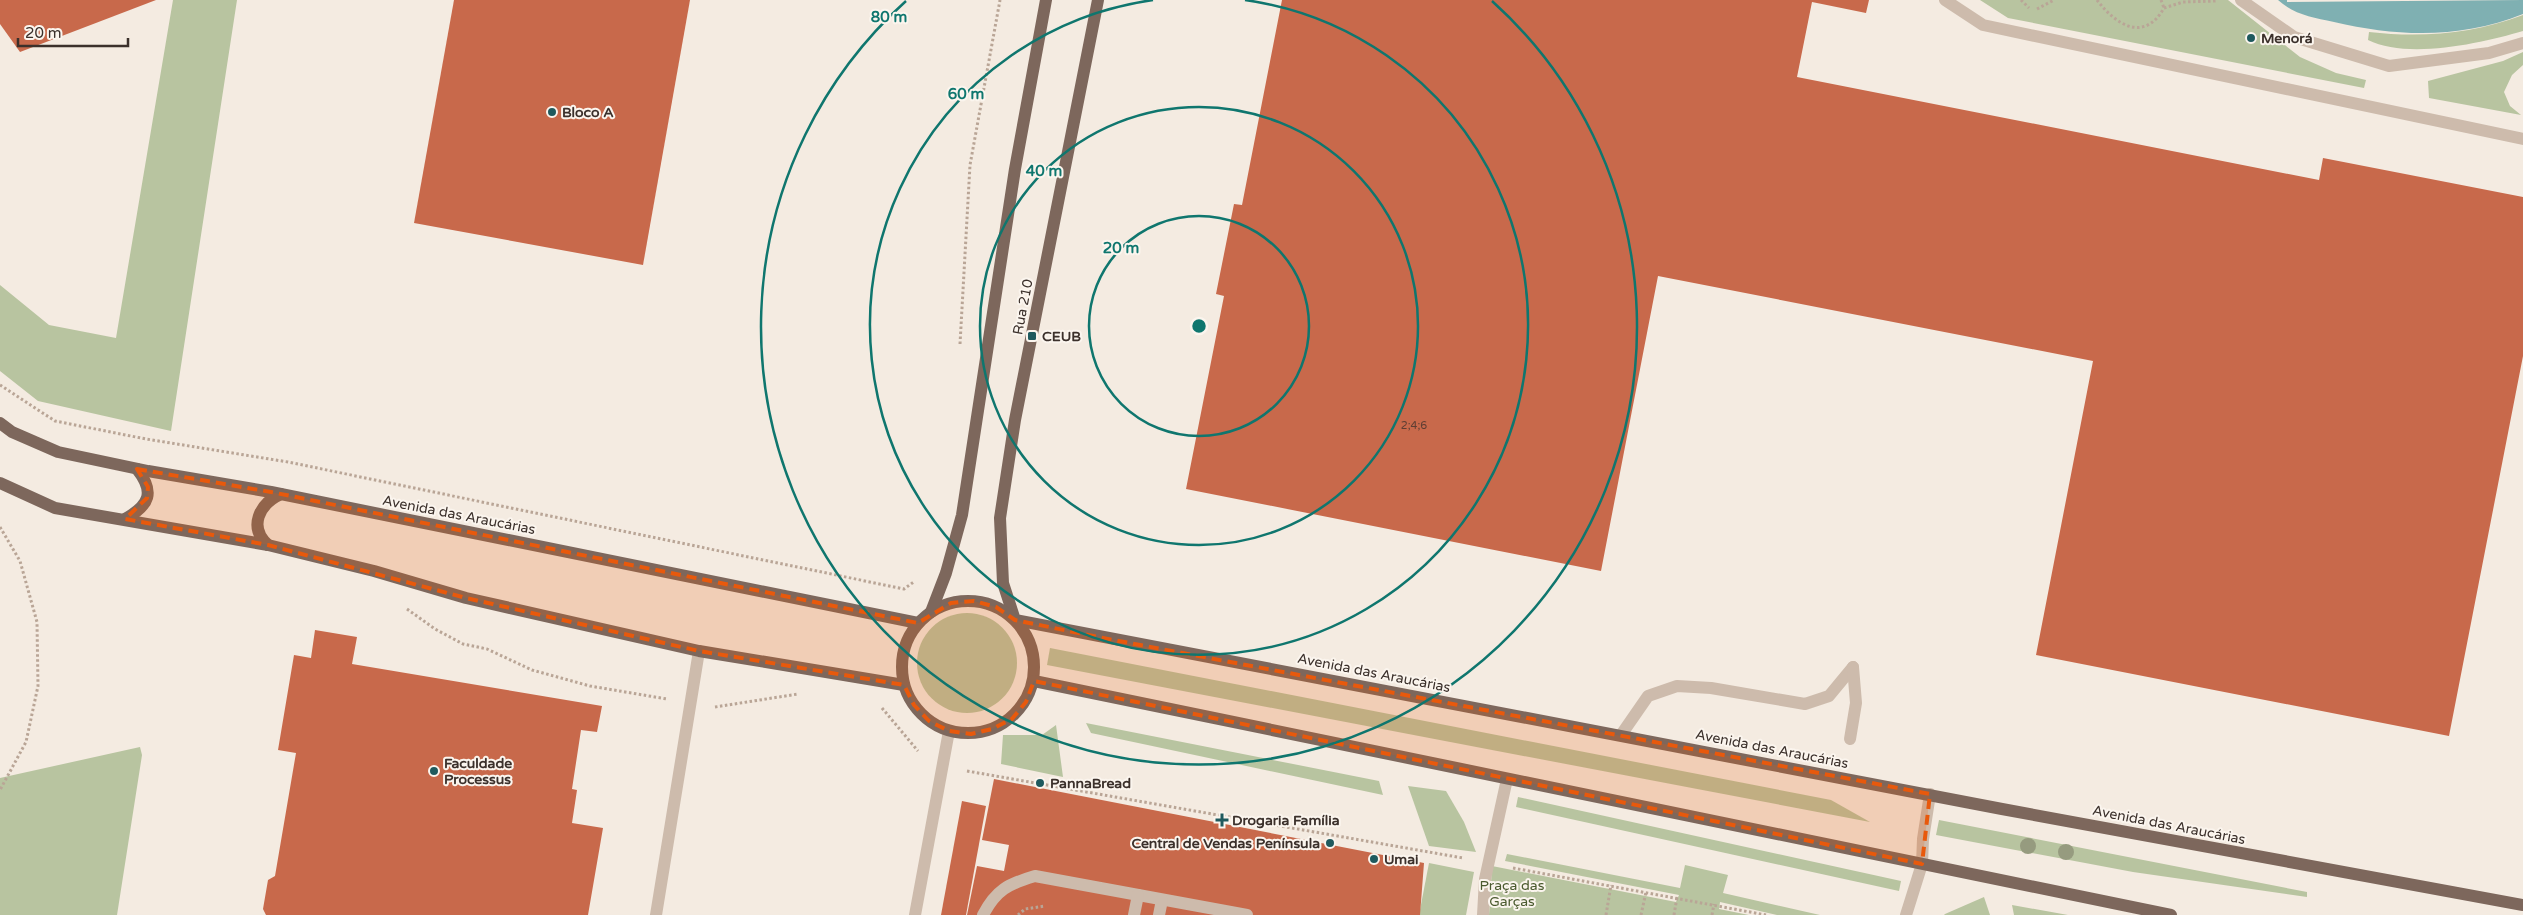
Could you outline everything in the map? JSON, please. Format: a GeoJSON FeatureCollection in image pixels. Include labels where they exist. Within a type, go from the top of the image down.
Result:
{"type":"FeatureCollection","features":[{"type":"Feature","properties":{"kind":"main road","name":"Rua 210"},"geometry":{"type":"LineString","coordinates":[[931,612],[946,573],[962,515],[1015,169],[1046,0]]}},
{"type":"Feature","properties":{"kind":"main road","name":"Rua 210"},"geometry":{"type":"LineString","coordinates":[[1016,620],[1003,583],[1000,518],[1015,420],[1098,0]]}},
{"type":"Feature","properties":{"kind":"main road","name":"Avenida das Araucárias"},"geometry":{"type":"LineString","coordinates":[[0,423],[12,432],[58,452],[143,470],[276,493],[918,623]]}},
{"type":"Feature","properties":{"kind":"main road"},"geometry":{"type":"LineString","coordinates":[[130,520],[147,498],[148,486],[143,470]]}},
{"type":"Feature","properties":{"kind":"main road"},"geometry":{"type":"LineString","coordinates":[[0,483],[55,508],[264,545],[374,571],[466,598],[699,651],[904,685]]}},
{"type":"Feature","properties":{"kind":"main road"},"geometry":{"type":"LineString","coordinates":[[264,545],[257,530],[258,516],[267,502],[276,493]]}},
{"type":"Feature","properties":{"kind":"main road"},"geometry":{"type":"LineString","coordinates":[[974,601],[996,607],[1016,620],[1028,638],[1035,660],[1034,681],[1026,702],[1012,719],[992,729],[978,732],[949,731],[929,721],[914,705],[904,685],[902,668],[904,652],[918,623],[931,612],[951,603],[974,601]]}},
{"type":"Feature","properties":{"kind":"main road","name":"Avenida das Araucárias"},"geometry":{"type":"LineString","coordinates":[[1016,620],[2523,905]]}},
{"type":"Feature","properties":{"kind":"main road"},"geometry":{"type":"LineString","coordinates":[[1034,681],[2171,915]]}},
{"type":"Feature","properties":{"kind":"street"},"geometry":{"type":"LineString","coordinates":[[1944,0],[1983,25],[2523,139]]}},
{"type":"Feature","properties":{"kind":"street"},"geometry":{"type":"LineString","coordinates":[[2243,2],[2294,37],[2389,66],[2489,53],[2523,43]]}},
{"type":"Feature","properties":{"kind":"street"},"geometry":{"type":"LineString","coordinates":[[656,915],[699,651]]}},
{"type":"Feature","properties":{"kind":"street"},"geometry":{"type":"LineString","coordinates":[[1622,735],[1648,696],[1677,686],[1711,688],[1805,704],[1829,696],[1853,667],[1856,703],[1850,739]]}},
{"type":"Feature","properties":{"kind":"street"},"geometry":{"type":"LineString","coordinates":[[915,915],[949,731]]}},
{"type":"Feature","properties":{"kind":"street"},"geometry":{"type":"LineString","coordinates":[[1483,915],[1488,864],[1507,779]]}},
{"type":"Feature","properties":{"kind":"street"},"geometry":{"type":"LineString","coordinates":[[1906,915],[1922,864],[1923,839],[1930,794]]}},
{"type":"Feature","properties":{"kind":"street"},"geometry":{"type":"LineString","coordinates":[[983,915],[991,900],[1010,883],[1034,876],[1247,915]]}},
{"type":"Feature","properties":{"kind":"street"},"geometry":{"type":"LineString","coordinates":[[1134,915],[1138,895]]}},
{"type":"Feature","properties":{"kind":"street"},"geometry":{"type":"LineString","coordinates":[[1159,915],[1162,900]]}},
{"type":"Feature","properties":{"kind":"path"},"geometry":{"type":"LineString","coordinates":[[960,351],[970,165],[1000,0]]}},
{"type":"Feature","properties":{"kind":"path"},"geometry":{"type":"LineString","coordinates":[[2021,0],[2030,9],[2040,9],[2054,0]]}},
{"type":"Feature","properties":{"kind":"path"},"geometry":{"type":"LineString","coordinates":[[2098,0],[2113,18],[2125,26],[2145,26],[2157,19],[2164,8],[2183,2],[2209,0],[2243,2]]}},
{"type":"Feature","properties":{"kind":"path"},"geometry":{"type":"LineString","coordinates":[[2160,0],[2164,8]]}},
{"type":"Feature","properties":{"kind":"path"},"geometry":{"type":"LineString","coordinates":[[0,386],[55,421],[146,439],[288,462],[904,589],[919,577]]}},
{"type":"Feature","properties":{"kind":"path"},"geometry":{"type":"LineString","coordinates":[[0,527],[20,561],[37,622],[38,686],[26,742],[0,790]]}},
{"type":"Feature","properties":{"kind":"path"},"geometry":{"type":"LineString","coordinates":[[405,608],[435,629],[463,644],[487,649],[532,670],[590,686],[660,698]]}},
{"type":"Feature","properties":{"kind":"path"},"geometry":{"type":"LineString","coordinates":[[714,707],[802,694]]}},
{"type":"Feature","properties":{"kind":"path"},"geometry":{"type":"LineString","coordinates":[[878,704],[912,741],[927,764],[1611,885],[1714,904],[1745,913],[1766,915]]}},
{"type":"Feature","properties":{"kind":"path"},"geometry":{"type":"LineString","coordinates":[[1606,915],[1611,885]]}},
{"type":"Feature","properties":{"kind":"path"},"geometry":{"type":"LineString","coordinates":[[1641,915],[1646,892]]}},
{"type":"Feature","properties":{"kind":"path"},"geometry":{"type":"LineString","coordinates":[[1674,915],[1677,897]]}},
{"type":"Feature","properties":{"kind":"path"},"geometry":{"type":"LineString","coordinates":[[1712,915],[1714,904]]}},
{"type":"Feature","properties":{"kind":"path"},"geometry":{"type":"LineString","coordinates":[[1018,915],[1025,909],[1048,905]]}},
{"type":"Feature","properties":{"kind":"highlighted area"},"geometry":{"type":"Polygon","coordinates":[[[137,469],[271,492],[918,623],[951,603],[974,601],[996,607],[1015,620],[1103,638],[1930,794],[1922,864],[1034,681],[1026,702],[1012,719],[992,729],[971,734],[949,731],[929,721],[914,705],[904,685],[699,651],[466,598],[268,545],[125,519],[147,498],[148,487],[137,469]]]}},
{"type":"Feature","properties":{"kind":"green space"},"geometry":{"type":"Polygon","coordinates":[[[173,0],[237,0],[171,431],[38,401],[0,371],[0,285],[49,325],[116,338],[173,0]]]}},
{"type":"Feature","properties":{"kind":"green space"},"geometry":{"type":"Polygon","coordinates":[[[1980,0],[2228,0],[2300,57],[2336,73],[2366,80],[2364,88],[2008,18],[1980,0]]]}},
{"type":"Feature","properties":{"kind":"green space"},"geometry":{"type":"Polygon","coordinates":[[[2523,15],[2523,31],[2445,48],[2403,49],[2384,46],[2368,40],[2369,32],[2408,35],[2447,33],[2485,27],[2523,15]]]}},
{"type":"Feature","properties":{"kind":"green space"},"geometry":{"type":"Polygon","coordinates":[[[2523,52],[2523,65],[2512,75],[2504,92],[2510,106],[2521,115],[2429,98],[2428,81],[2503,61],[2523,52]]]}},
{"type":"Feature","properties":{"kind":"green space"},"geometry":{"type":"Polygon","coordinates":[[[967,613],[986,617],[1003,627],[1013,644],[1017,663],[1013,682],[1003,699],[986,709],[967,713],[948,709],[931,699],[921,682],[917,663],[921,644],[931,627],[948,617],[967,613]]]}},
{"type":"Feature","properties":{"kind":"green space"},"geometry":{"type":"Polygon","coordinates":[[[1050,648],[1831,800],[1870,822],[1047,665],[1050,648]]]}},
{"type":"Feature","properties":{"kind":"green space"},"geometry":{"type":"Polygon","coordinates":[[[1086,723],[1379,781],[1383,795],[1091,733],[1086,723]]]}},
{"type":"Feature","properties":{"kind":"green space"},"geometry":{"type":"Polygon","coordinates":[[[1056,725],[1063,777],[1001,764],[1003,735],[1042,735],[1056,725]]]}},
{"type":"Feature","properties":{"kind":"green space"},"geometry":{"type":"Polygon","coordinates":[[[140,747],[142,755],[117,915],[0,915],[0,778],[140,747]]]}},
{"type":"Feature","properties":{"kind":"green space"},"geometry":{"type":"Polygon","coordinates":[[[1408,786],[1446,791],[1464,822],[1476,852],[1429,846],[1408,786]]]}},
{"type":"Feature","properties":{"kind":"green space"},"geometry":{"type":"Polygon","coordinates":[[[1518,797],[1901,881],[1899,891],[1516,807],[1518,797]]]}},
{"type":"Feature","properties":{"kind":"green space"},"geometry":{"type":"Polygon","coordinates":[[[1939,820],[2307,892],[2307,897],[2133,872],[1936,835],[1939,820]]]}},
{"type":"Feature","properties":{"kind":"green space","name":"Praça das Garças"},"geometry":{"type":"Polygon","coordinates":[[[1507,854],[1680,888],[1685,865],[1728,875],[1723,893],[1820,915],[1777,915],[1720,902],[1719,909],[1749,915],[1489,915],[1492,866],[1676,902],[1679,895],[1505,861],[1507,854]]]}},
{"type":"Feature","properties":{"kind":"green space"},"geometry":{"type":"Polygon","coordinates":[[[1429,863],[1474,872],[1466,915],[1419,915],[1429,863]]]}},
{"type":"Feature","properties":{"kind":"green space"},"geometry":{"type":"Polygon","coordinates":[[[1984,897],[1990,915],[1944,915],[1945,914],[1984,897]]]}},
{"type":"Feature","properties":{"kind":"green space"},"geometry":{"type":"Polygon","coordinates":[[[2012,905],[2068,915],[2014,915],[2012,905]]]}},
{"type":"Feature","properties":{"kind":"water"},"geometry":{"type":"Polygon","coordinates":[[[2278,0],[2287,0],[2287,2],[2523,0],[2523,14],[2476,28],[2429,33],[2406,33],[2358,27],[2311,17],[2291,9],[2278,0]]]}},
{"type":"Feature","properties":{"kind":"building"},"geometry":{"type":"Polygon","coordinates":[[[0,0],[156,0],[20,52],[0,24],[0,0]]]}},
{"type":"Feature","properties":{"kind":"building","name":"Bloco A"},"geometry":{"type":"Polygon","coordinates":[[[454,0],[690,0],[643,265],[414,223],[454,0]]]}},
{"type":"Feature","properties":{"kind":"building"},"geometry":{"type":"Polygon","coordinates":[[[1282,0],[1869,0],[1866,13],[1812,2],[1797,77],[2319,180],[2323,158],[2523,197],[2523,356],[2449,736],[2036,655],[2093,361],[1658,276],[1601,571],[1186,489],[1224,296],[1216,294],[1234,204],[1242,205],[1282,0]]]}},
{"type":"Feature","properties":{"kind":"building","name":"Faculdade Processus"},"geometry":{"type":"Polygon","coordinates":[[[315,630],[357,637],[352,664],[602,706],[597,732],[581,730],[572,789],[577,790],[572,823],[603,828],[588,915],[266,915],[263,909],[268,880],[275,876],[296,753],[278,750],[294,655],[311,658],[315,630]]]}},
{"type":"Feature","properties":{"kind":"building"},"geometry":{"type":"Polygon","coordinates":[[[994,779],[1424,863],[1420,915],[967,915],[977,866],[1004,871],[1009,845],[982,840],[994,779]]]}},
{"type":"Feature","properties":{"kind":"building"},"geometry":{"type":"Polygon","coordinates":[[[962,801],[986,806],[966,915],[941,915],[962,801]]]}},
{"type":"Feature","properties":{"kind":"place","name":"Menorá"},"geometry":{"type":"Point","coordinates":[2251,38]}},
{"type":"Feature","properties":{"kind":"place","name":"Bloco A"},"geometry":{"type":"Point","coordinates":[552,112]}},
{"type":"Feature","properties":{"kind":"place","name":"CEUB"},"geometry":{"type":"Point","coordinates":[1032,336]}},
{"type":"Feature","properties":{"kind":"place","name":"Faculdade Processus"},"geometry":{"type":"Point","coordinates":[434,771]}},
{"type":"Feature","properties":{"kind":"place","name":"PannaBread"},"geometry":{"type":"Point","coordinates":[1040,783]}},
{"type":"Feature","properties":{"kind":"place","name":"Drogaria Família"},"geometry":{"type":"Point","coordinates":[1222,820]}},
{"type":"Feature","properties":{"kind":"place","name":"Central de Vendas Península"},"geometry":{"type":"Point","coordinates":[1330,843]}},
{"type":"Feature","properties":{"kind":"place","name":"Umai"},"geometry":{"type":"Point","coordinates":[1374,859]}}]}
